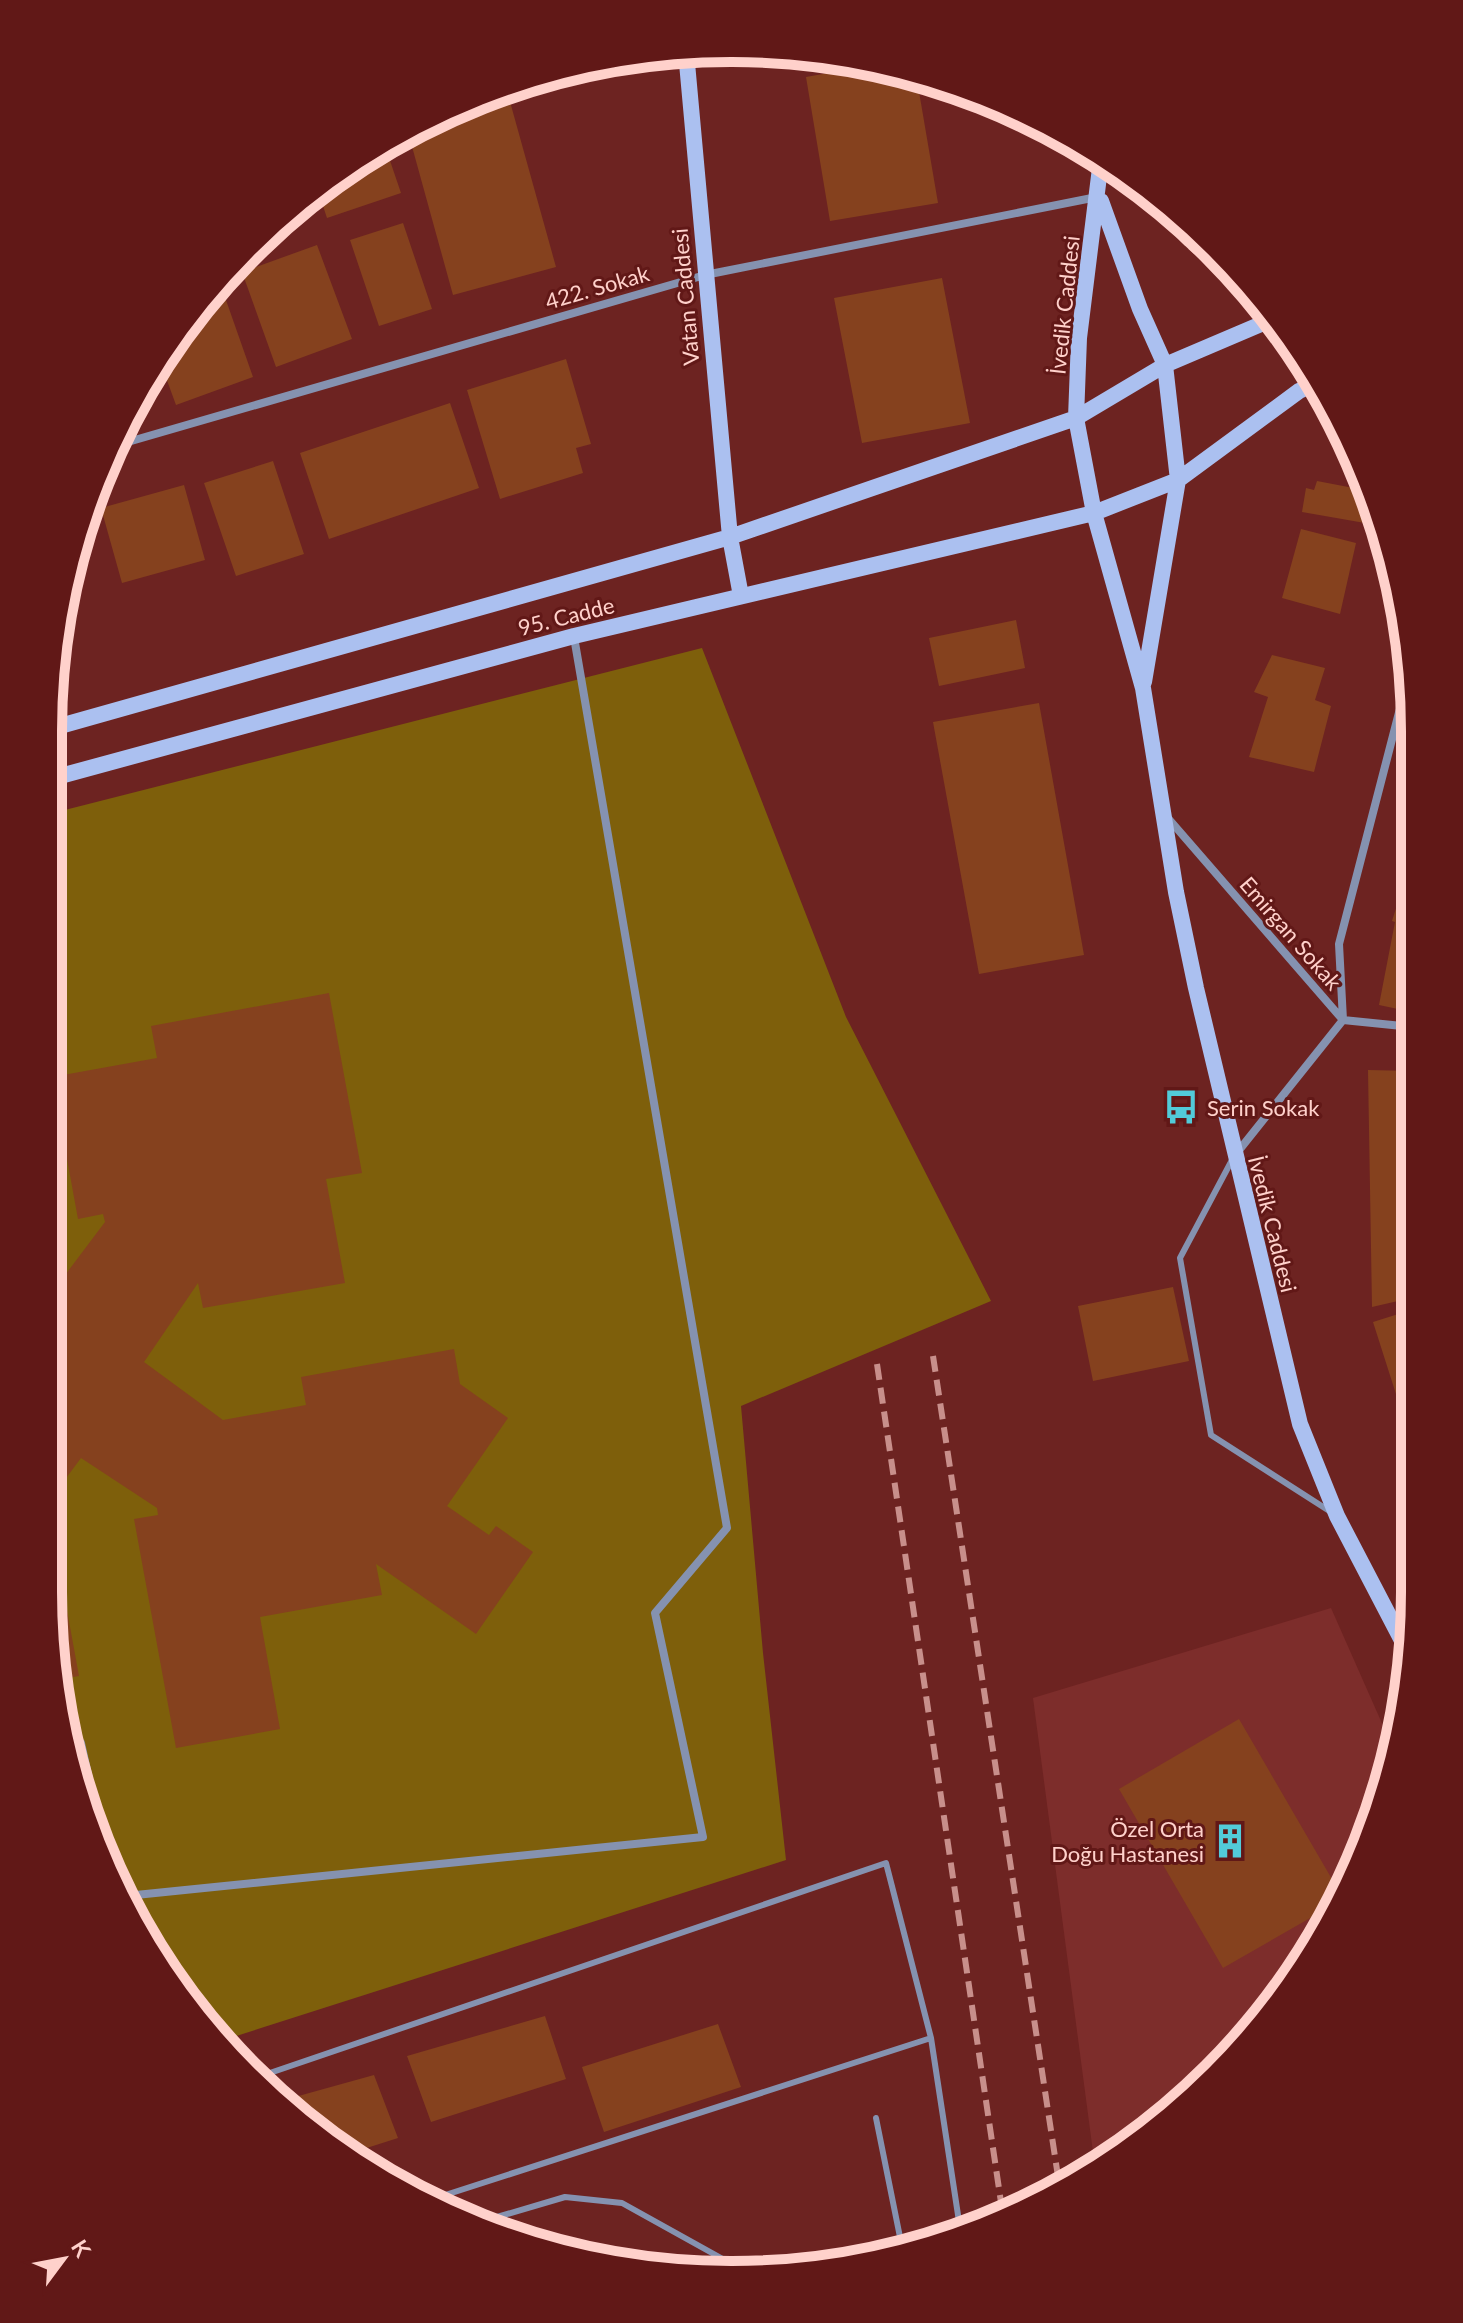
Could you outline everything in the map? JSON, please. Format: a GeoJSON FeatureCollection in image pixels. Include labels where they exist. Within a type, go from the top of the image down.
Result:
{"type":"FeatureCollection","features":[{"type":"Feature","properties":{"kind":"main road","name":"Vatan Caddesi"},"geometry":{"type":"LineString","coordinates":[[687,63],[730,537],[741,596]]}},
{"type":"Feature","properties":{"kind":"main road","name":"İvedik Caddesi"},"geometry":{"type":"LineString","coordinates":[[1101,173],[1079,338],[1076,418],[1094,513],[1143,688],[1167,817],[1176,892],[1234,1157],[1300,1424],[1337,1516],[1400,1636]]}},
{"type":"Feature","properties":{"kind":"main road","name":"İvedik Caddesi"},"geometry":{"type":"LineString","coordinates":[[1100,189],[1140,309],[1165,365],[1178,480],[1143,688]]}},
{"type":"Feature","properties":{"kind":"main road"},"geometry":{"type":"LineString","coordinates":[[1076,418],[1165,365],[1263,323]]}},
{"type":"Feature","properties":{"kind":"main road"},"geometry":{"type":"LineString","coordinates":[[1094,513],[1178,480],[1305,388]]}},
{"type":"Feature","properties":{"kind":"main road","name":"95. Cadde"},"geometry":{"type":"LineString","coordinates":[[62,725],[730,537],[1076,418]]}},
{"type":"Feature","properties":{"kind":"main road","name":"95. Cadde"},"geometry":{"type":"LineString","coordinates":[[62,776],[574,636],[1094,513]]}},
{"type":"Feature","properties":{"kind":"street","name":"422. Sokak"},"geometry":{"type":"LineString","coordinates":[[128,442],[705,275],[1100,189]]}},
{"type":"Feature","properties":{"kind":"street"},"geometry":{"type":"LineString","coordinates":[[135,1895],[703,1837],[655,1613],[727,1528],[574,636]]}},
{"type":"Feature","properties":{"kind":"street"},"geometry":{"type":"LineString","coordinates":[[1234,1157],[1343,1020],[1339,944],[1400,707]]}},
{"type":"Feature","properties":{"kind":"street","name":"Emirgan Sokak"},"geometry":{"type":"LineString","coordinates":[[1167,817],[1343,1020],[1401,1026]]}},
{"type":"Feature","properties":{"kind":"street"},"geometry":{"type":"LineString","coordinates":[[81,1743],[88,1776]]}},
{"type":"Feature","properties":{"kind":"lane"},"geometry":{"type":"LineString","coordinates":[[1234,1157],[1180,1258],[1211,1435],[1337,1516]]}},
{"type":"Feature","properties":{"kind":"lane"},"geometry":{"type":"LineString","coordinates":[[267,2074],[886,1863],[931,2038],[959,2221]]}},
{"type":"Feature","properties":{"kind":"lane"},"geometry":{"type":"LineString","coordinates":[[443,2196],[931,2038]]}},
{"type":"Feature","properties":{"kind":"lane"},"geometry":{"type":"LineString","coordinates":[[876,2118],[900,2239]]}},
{"type":"Feature","properties":{"kind":"lane"},"geometry":{"type":"LineString","coordinates":[[495,2217],[565,2197],[622,2203],[726,2261]]}},
{"type":"Feature","properties":{"kind":"path"},"geometry":{"type":"LineString","coordinates":[[1100,189],[1123,189]]}},
{"type":"Feature","properties":{"kind":"path"},"geometry":{"type":"LineString","coordinates":[[1170,226],[1178,238],[1209,262]]}},
{"type":"Feature","properties":{"kind":"shaded area"},"geometry":{"type":"Polygon","coordinates":[[[702,648],[846,1017],[991,1301],[741,1406],[763,1653],[786,1860],[232,2037],[175,1963],[131,1888],[98,1807],[75,1722],[63,1635],[62,811],[702,648]]]}},
{"type":"Feature","properties":{"kind":"shaded area"},"geometry":{"type":"Polygon","coordinates":[[[1331,1608],[1386,1732],[1365,1807],[1332,1888],[1263,1999],[1205,2065],[1173,2095],[1139,2123],[1093,2152],[1033,1698],[1331,1608]]]}},
{"type":"Feature","properties":{"kind":"building"},"geometry":{"type":"Polygon","coordinates":[[[839,71],[919,89],[938,203],[830,221],[806,77],[839,71]]]}},
{"type":"Feature","properties":{"kind":"building"},"geometry":{"type":"Polygon","coordinates":[[[510,100],[556,267],[453,295],[411,144],[475,113],[510,100]]]}},
{"type":"Feature","properties":{"kind":"building"},"geometry":{"type":"Polygon","coordinates":[[[389,157],[401,193],[327,218],[322,202],[389,157]]]}},
{"type":"Feature","properties":{"kind":"building"},"geometry":{"type":"Polygon","coordinates":[[[403,223],[432,309],[379,326],[350,240],[403,223]]]}},
{"type":"Feature","properties":{"kind":"building"},"geometry":{"type":"Polygon","coordinates":[[[317,245],[352,339],[276,367],[243,274],[317,245]]]}},
{"type":"Feature","properties":{"kind":"building"},"geometry":{"type":"Polygon","coordinates":[[[942,278],[970,423],[862,443],[834,298],[942,278]]]}},
{"type":"Feature","properties":{"kind":"building"},"geometry":{"type":"Polygon","coordinates":[[[224,295],[253,377],[176,405],[165,376],[224,295]]]}},
{"type":"Feature","properties":{"kind":"building"},"geometry":{"type":"Polygon","coordinates":[[[566,359],[591,444],[576,448],[583,473],[500,499],[467,390],[566,359]]]}},
{"type":"Feature","properties":{"kind":"building"},"geometry":{"type":"Polygon","coordinates":[[[450,403],[479,488],[329,539],[300,453],[450,403]]]}},
{"type":"Feature","properties":{"kind":"building"},"geometry":{"type":"Polygon","coordinates":[[[273,461],[304,554],[236,576],[204,483],[273,461]]]}},
{"type":"Feature","properties":{"kind":"building"},"geometry":{"type":"Polygon","coordinates":[[[1317,481],[1355,488],[1367,523],[1302,512],[1306,488],[1314,490],[1317,481]]]}},
{"type":"Feature","properties":{"kind":"building"},"geometry":{"type":"Polygon","coordinates":[[[184,485],[205,560],[122,583],[101,508],[184,485]]]}},
{"type":"Feature","properties":{"kind":"building"},"geometry":{"type":"Polygon","coordinates":[[[1301,529],[1356,543],[1340,614],[1282,598],[1301,529]]]}},
{"type":"Feature","properties":{"kind":"building"},"geometry":{"type":"Polygon","coordinates":[[[1016,620],[1025,668],[939,686],[929,638],[1016,620]]]}},
{"type":"Feature","properties":{"kind":"building"},"geometry":{"type":"Polygon","coordinates":[[[1272,655],[1325,668],[1315,700],[1331,706],[1314,772],[1249,757],[1268,697],[1254,692],[1272,655]]]}},
{"type":"Feature","properties":{"kind":"building"},"geometry":{"type":"Polygon","coordinates":[[[1039,703],[1084,955],[979,974],[933,722],[1039,703]]]}},
{"type":"Feature","properties":{"kind":"building"},"geometry":{"type":"Polygon","coordinates":[[[1401,893],[1401,1010],[1379,1005],[1395,922],[1392,921],[1401,893]]]}},
{"type":"Feature","properties":{"kind":"building"},"geometry":{"type":"Polygon","coordinates":[[[329,993],[362,1173],[326,1179],[345,1283],[203,1308],[198,1283],[144,1362],[223,1420],[306,1405],[301,1377],[454,1349],[460,1384],[508,1418],[447,1506],[489,1535],[496,1526],[533,1552],[476,1634],[376,1564],[382,1595],[260,1617],[280,1729],[176,1748],[134,1519],[158,1515],[157,1508],[81,1458],[62,1484],[62,1279],[105,1222],[103,1214],[78,1219],[62,1132],[62,1075],[157,1058],[151,1026],[329,993]]]}},
{"type":"Feature","properties":{"kind":"building"},"geometry":{"type":"Polygon","coordinates":[[[1368,1070],[1401,1071],[1401,1300],[1372,1307],[1368,1070]]]}},
{"type":"Feature","properties":{"kind":"building"},"geometry":{"type":"Polygon","coordinates":[[[1173,1287],[1189,1361],[1093,1381],[1078,1306],[1173,1287]]]}},
{"type":"Feature","properties":{"kind":"building"},"geometry":{"type":"Polygon","coordinates":[[[1401,1313],[1401,1410],[1373,1322],[1401,1313]]]}},
{"type":"Feature","properties":{"kind":"building"},"geometry":{"type":"Polygon","coordinates":[[[62,1583],[79,1676],[68,1678],[62,1583]]]}},
{"type":"Feature","properties":{"kind":"building","name":"Özel Orta Doğu Hastanesi"},"geometry":{"type":"Polygon","coordinates":[[[1239,1719],[1334,1883],[1332,1888],[1318,1914],[1223,1968],[1119,1789],[1239,1719]]]}},
{"type":"Feature","properties":{"kind":"building"},"geometry":{"type":"Polygon","coordinates":[[[545,2016],[566,2079],[431,2122],[407,2056],[545,2016]]]}},
{"type":"Feature","properties":{"kind":"building"},"geometry":{"type":"Polygon","coordinates":[[[718,2024],[741,2087],[604,2132],[582,2067],[718,2024]]]}},
{"type":"Feature","properties":{"kind":"building"},"geometry":{"type":"Polygon","coordinates":[[[374,2075],[398,2138],[362,2149],[293,2097],[374,2075]]]}},
{"type":"Feature","properties":{"kind":"railway"},"geometry":{"type":"LineString","coordinates":[[933,1356],[1058,2175]]}},
{"type":"Feature","properties":{"kind":"railway"},"geometry":{"type":"LineString","coordinates":[[877,1364],[1001,2204]]}},
{"type":"Feature","properties":{"kind":"place","name":"Serin Sokak"},"geometry":{"type":"Point","coordinates":[1181,1107]}},
{"type":"Feature","properties":{"kind":"place","name":"Özel Orta Doğu Hastanesi"},"geometry":{"type":"Point","coordinates":[1230,1841]}}]}
